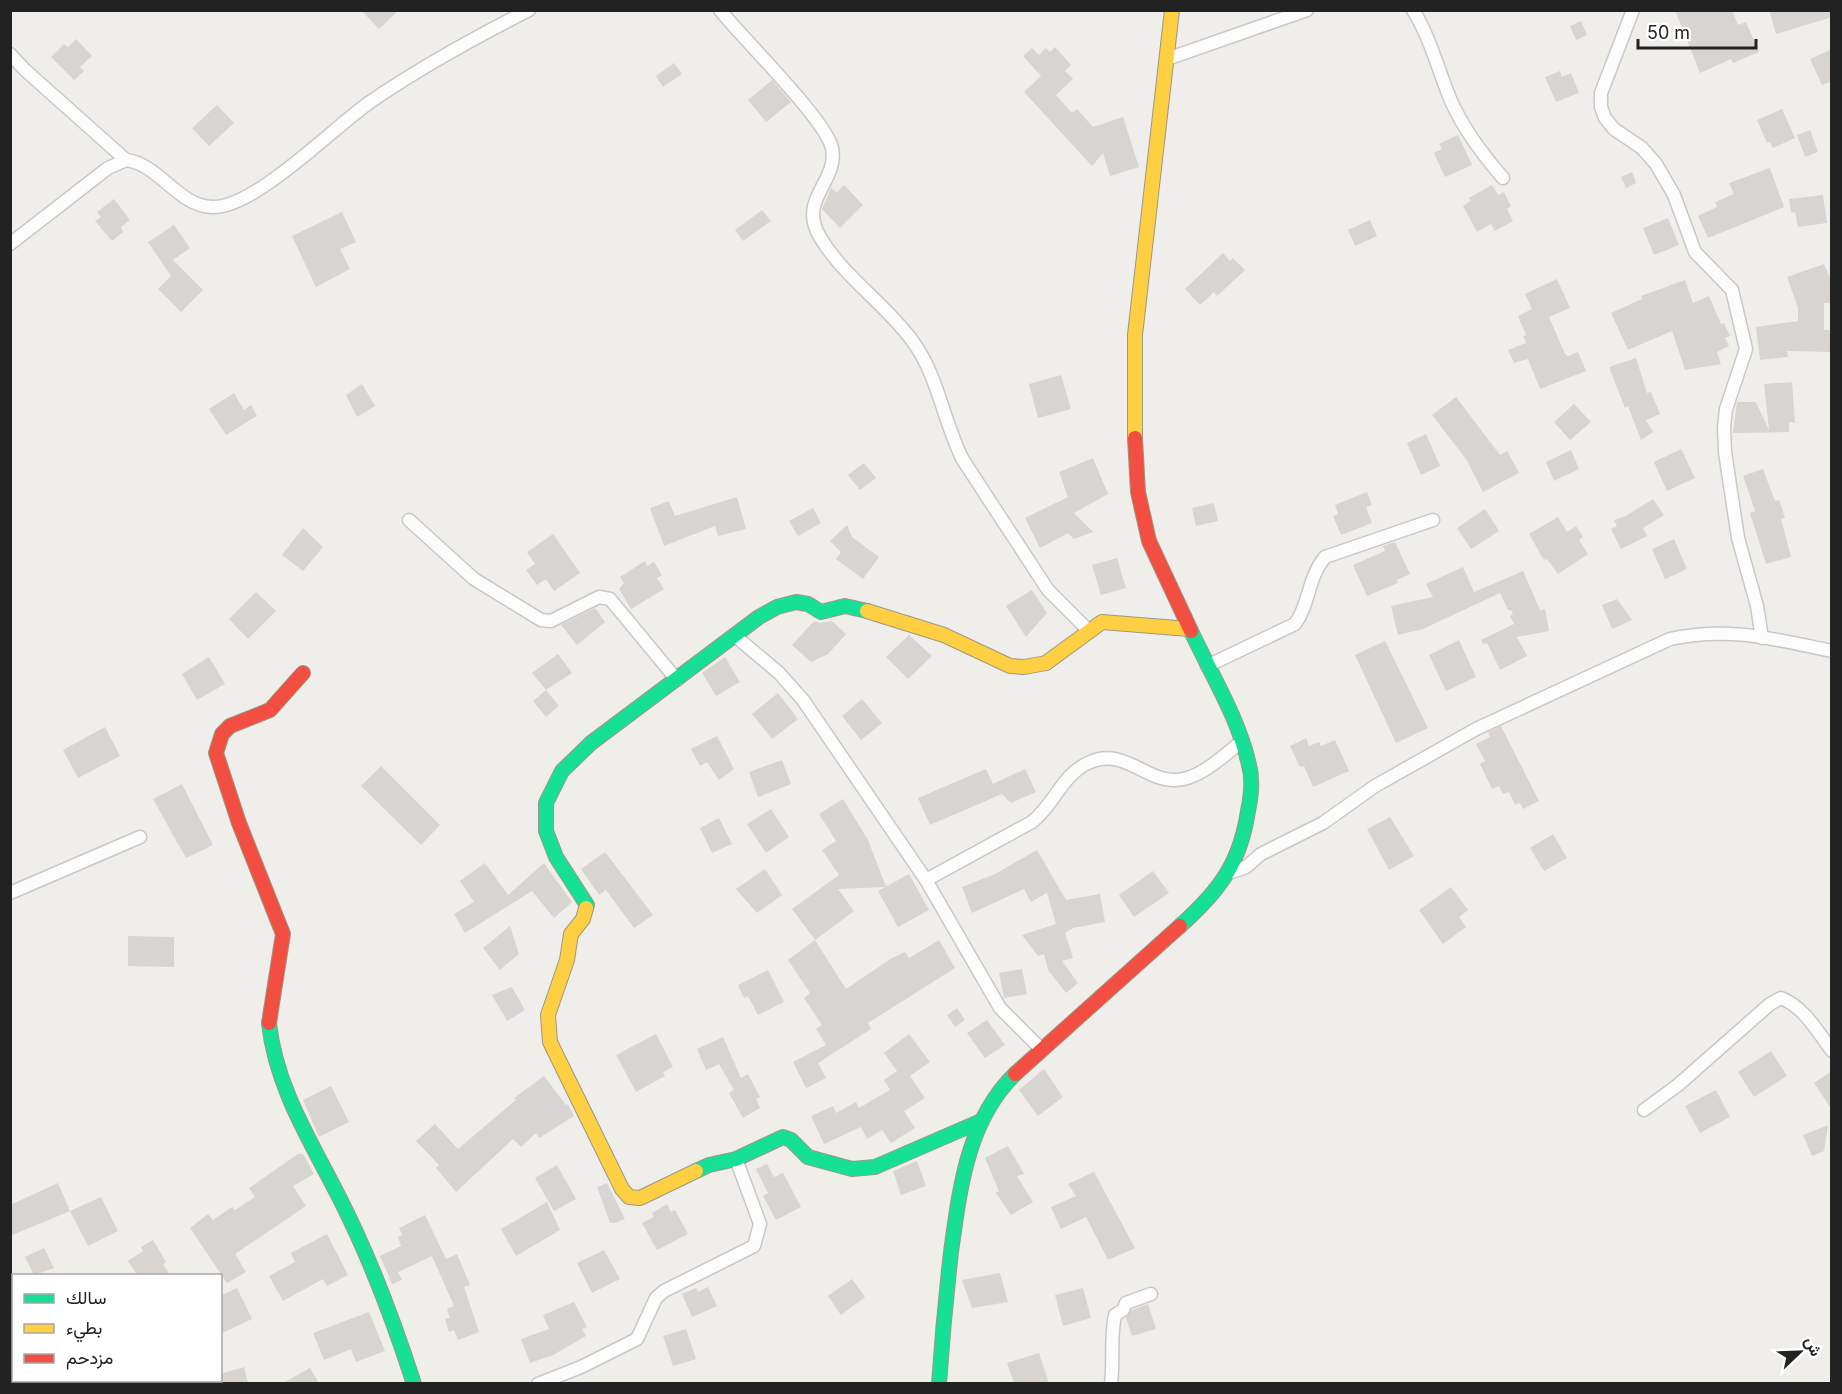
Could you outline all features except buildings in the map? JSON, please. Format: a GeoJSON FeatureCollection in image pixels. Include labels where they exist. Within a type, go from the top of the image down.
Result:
{"type":"FeatureCollection","features":[{"type":"Feature","properties":{"kind":"street"},"geometry":{"type":"LineString","coordinates":[[10,54],[126,160],[144,166],[195,203],[223,207],[255,191],[369,103],[470,40],[529,10]]}},
{"type":"Feature","properties":{"kind":"street"},"geometry":{"type":"LineString","coordinates":[[720,10],[816,120],[831,144],[832,168],[812,213],[813,223],[820,237],[831,254],[912,339],[928,366],[952,438],[963,460],[1048,590],[1088,630]]}},
{"type":"Feature","properties":{"kind":"street"},"geometry":{"type":"LineString","coordinates":[[939,1383],[943,1318],[958,1200],[967,1156],[981,1121],[1003,1086],[1041,1049],[1209,900],[1229,873],[1244,839],[1250,801],[1250,767],[1241,742],[1149,540],[1138,492],[1133,406],[1135,335],[1172,10]]}},
{"type":"Feature","properties":{"kind":"street"},"geometry":{"type":"LineString","coordinates":[[1167,59],[1307,10]]}},
{"type":"Feature","properties":{"kind":"street"},"geometry":{"type":"LineString","coordinates":[[1413,10],[1424,28],[1452,102],[1478,150],[1503,178]]}},
{"type":"Feature","properties":{"kind":"street"},"geometry":{"type":"LineString","coordinates":[[1633,10],[1601,93],[1601,106],[1605,118],[1614,129],[1642,148],[1656,164],[1674,195],[1695,252],[1732,290],[1746,349],[1726,409],[1725,452],[1738,538],[1755,598],[1762,638]]}},
{"type":"Feature","properties":{"kind":"street"},"geometry":{"type":"LineString","coordinates":[[10,244],[108,168],[126,160]]}},
{"type":"Feature","properties":{"kind":"street"},"geometry":{"type":"LineString","coordinates":[[409,520],[474,579],[541,620],[551,621],[599,597],[610,599],[677,680]]}},
{"type":"Feature","properties":{"kind":"street"},"geometry":{"type":"LineString","coordinates":[[1207,666],[1294,624],[1300,616],[1316,569],[1325,557],[1433,520]]}},
{"type":"Feature","properties":{"kind":"street"},"geometry":{"type":"LineString","coordinates":[[981,1121],[875,1167],[852,1169],[808,1157],[792,1140],[783,1137],[736,1159],[709,1165],[640,1198],[629,1197],[622,1189],[550,1042],[548,1015],[567,960],[571,934],[583,919],[587,905],[546,838],[543,824],[549,792],[565,766],[734,635],[781,606],[805,602],[821,612],[845,606],[893,618],[944,635],[1010,666],[1024,667],[1046,663],[1088,630],[1102,622],[1189,629]]}},
{"type":"Feature","properties":{"kind":"street"},"geometry":{"type":"LineString","coordinates":[[1229,873],[1246,867],[1261,854],[1323,823],[1394,774],[1476,729],[1670,639],[1735,632],[1832,651]]}},
{"type":"Feature","properties":{"kind":"street"},"geometry":{"type":"LineString","coordinates":[[734,635],[779,673],[803,700],[926,880],[1000,1008],[1041,1049]]}},
{"type":"Feature","properties":{"kind":"street"},"geometry":{"type":"LineString","coordinates":[[303,673],[270,710],[230,726],[222,734],[216,753],[239,823],[283,934],[269,1022],[272,1050],[301,1127],[343,1204],[384,1293],[414,1383]]}},
{"type":"Feature","properties":{"kind":"street"},"geometry":{"type":"LineString","coordinates":[[926,880],[1032,822],[1044,812],[1068,776],[1090,761],[1123,760],[1174,781],[1196,774],[1241,742]]}},
{"type":"Feature","properties":{"kind":"street"},"geometry":{"type":"LineString","coordinates":[[10,892],[140,837]]}},
{"type":"Feature","properties":{"kind":"street"},"geometry":{"type":"LineString","coordinates":[[1644,1110],[1678,1085],[1770,1004],[1781,998],[1792,1002],[1832,1051]]}},
{"type":"Feature","properties":{"kind":"street"},"geometry":{"type":"LineString","coordinates":[[538,1383],[581,1367],[637,1339],[656,1298],[664,1291],[754,1245],[760,1224],[736,1159]]}},
{"type":"Feature","properties":{"kind":"street"},"geometry":{"type":"LineString","coordinates":[[1112,1383],[1114,1358],[1111,1333],[1115,1316],[1123,1310],[1126,1302],[1151,1294]]}},
{"type":"Feature","properties":{"kind":"traffic: fast"},"geometry":{"type":"LineString","coordinates":[[586,908],[587,905],[556,857],[546,831],[546,803],[562,771],[591,743],[759,617],[777,607],[796,602],[808,604],[821,612],[845,606],[867,611]]}},
{"type":"Feature","properties":{"kind":"traffic: fast"},"geometry":{"type":"LineString","coordinates":[[1180,926],[1206,901],[1226,875],[1244,830],[1251,788],[1250,770],[1239,731],[1191,631]]}},
{"type":"Feature","properties":{"kind":"traffic: fast"},"geometry":{"type":"LineString","coordinates":[[269,1023],[279,1071],[288,1094],[364,1249],[414,1384]]}},
{"type":"Feature","properties":{"kind":"traffic: fast"},"geometry":{"type":"LineString","coordinates":[[939,1384],[951,1252],[968,1157],[986,1113],[1015,1074]]}},
{"type":"Feature","properties":{"kind":"traffic: fast"},"geometry":{"type":"LineString","coordinates":[[696,1171],[709,1165],[736,1159],[783,1137],[791,1140],[808,1157],[852,1169],[875,1167],[981,1121]]}},
{"type":"Feature","properties":{"kind":"traffic: slow"},"geometry":{"type":"LineString","coordinates":[[1135,438],[1135,335],[1172,10]]}},
{"type":"Feature","properties":{"kind":"traffic: slow"},"geometry":{"type":"LineString","coordinates":[[867,611],[944,635],[1010,666],[1024,667],[1046,663],[1102,622],[1189,629]]}},
{"type":"Feature","properties":{"kind":"traffic: slow"},"geometry":{"type":"LineString","coordinates":[[586,908],[583,919],[571,934],[567,960],[548,1015],[550,1042],[622,1189],[629,1197],[640,1198],[696,1171]]}},
{"type":"Feature","properties":{"kind":"traffic: jam"},"geometry":{"type":"LineString","coordinates":[[1135,438],[1138,492],[1149,541],[1191,631]]}},
{"type":"Feature","properties":{"kind":"traffic: jam"},"geometry":{"type":"LineString","coordinates":[[269,1023],[283,934],[239,823],[216,753],[222,734],[230,726],[270,710],[303,673]]}},
{"type":"Feature","properties":{"kind":"traffic: jam"},"geometry":{"type":"LineString","coordinates":[[1015,1074],[1180,926]]}}]}
